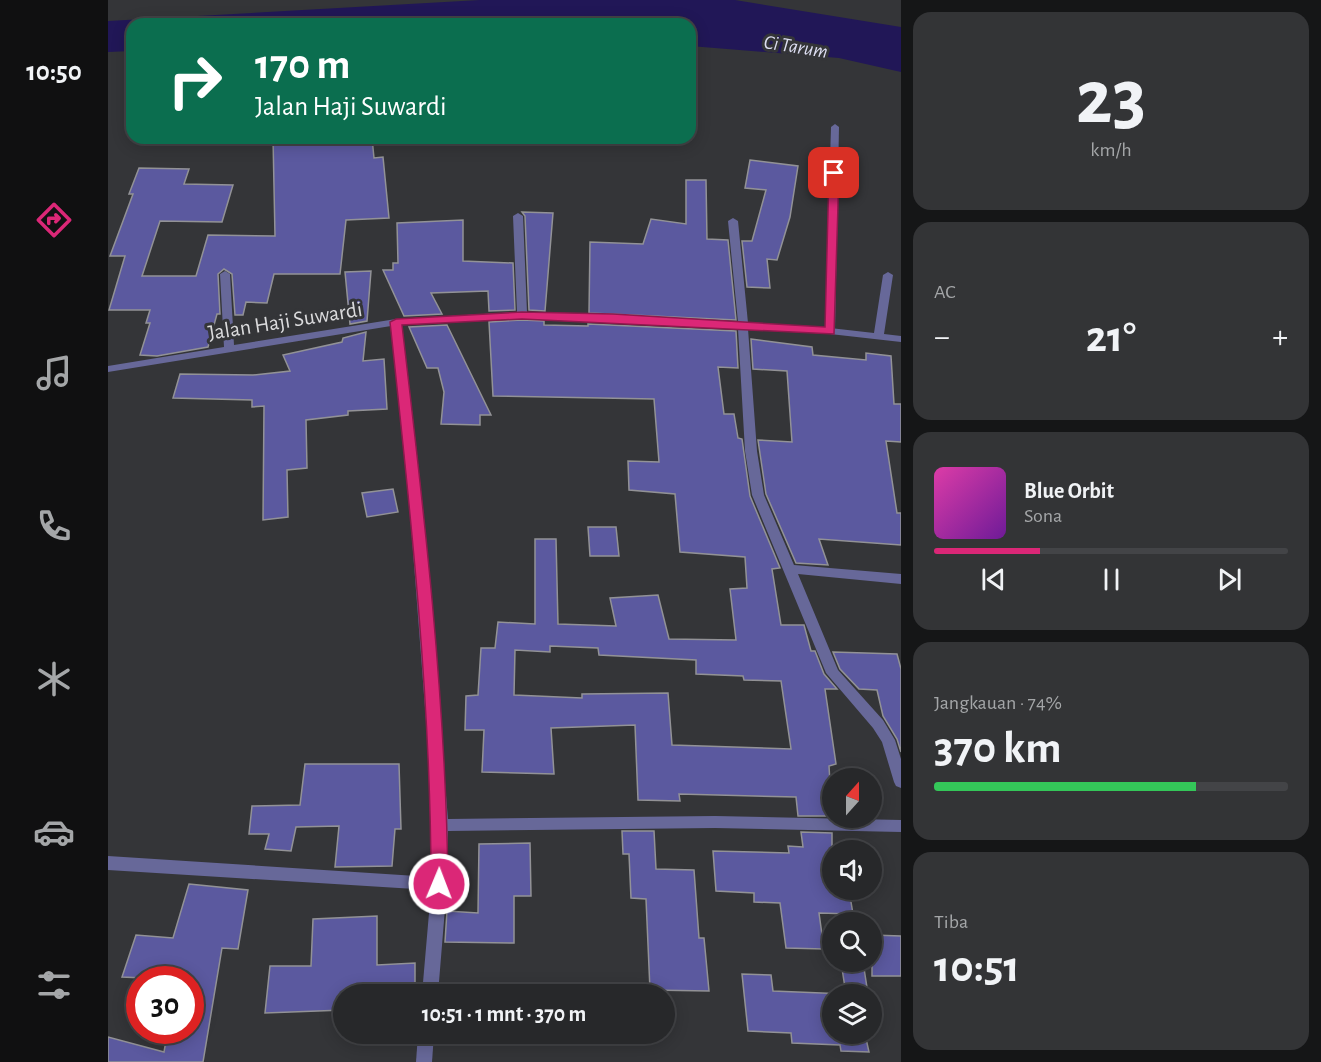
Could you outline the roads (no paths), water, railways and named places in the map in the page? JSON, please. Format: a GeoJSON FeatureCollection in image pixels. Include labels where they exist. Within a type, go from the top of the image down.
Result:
{"type":"FeatureCollection","features":[{"type":"Feature","properties":{"kind":"street"},"geometry":{"type":"LineString","coordinates":[[830,331],[835,128]]}},
{"type":"Feature","properties":{"kind":"street"},"geometry":{"type":"LineString","coordinates":[[518,216],[522,315]]}},
{"type":"Feature","properties":{"kind":"street"},"geometry":{"type":"LineString","coordinates":[[733,221],[744,326],[751,451],[758,495],[833,673],[878,724],[888,740],[901,782]]}},
{"type":"Feature","properties":{"kind":"street"},"geometry":{"type":"LineString","coordinates":[[225,274],[230,349]]}},
{"type":"Feature","properties":{"kind":"street"},"geometry":{"type":"LineString","coordinates":[[879,336],[888,275]]}},
{"type":"Feature","properties":{"kind":"street","name":"Jalan Haji Suwardi"},"geometry":{"type":"LineString","coordinates":[[108,369],[396,322],[522,315],[830,331],[901,339]]}},
{"type":"Feature","properties":{"kind":"street"},"geometry":{"type":"LineString","coordinates":[[396,322],[414,486],[441,825],[431,984]]}},
{"type":"Feature","properties":{"kind":"street"},"geometry":{"type":"LineString","coordinates":[[790,568],[901,579]]}},
{"type":"Feature","properties":{"kind":"street"},"geometry":{"type":"LineString","coordinates":[[441,825],[715,822],[901,826]]}},
{"type":"Feature","properties":{"kind":"street"},"geometry":{"type":"LineString","coordinates":[[108,863],[439,884]]}},
{"type":"Feature","properties":{"kind":"street"},"geometry":{"type":"LineString","coordinates":[[424,1062],[425,1044]]}},
{"type":"Feature","properties":{"kind":"water","name":"Ci Tarum"},"geometry":{"type":"Polygon","coordinates":[[[480,0],[735,0],[901,27],[901,72],[839,58],[696,46],[696,18],[161,18],[480,0]]]}},
{"type":"Feature","properties":{"kind":"water"},"geometry":{"type":"Polygon","coordinates":[[[126,20],[126,51],[108,52],[108,21],[126,20]]]}}]}
